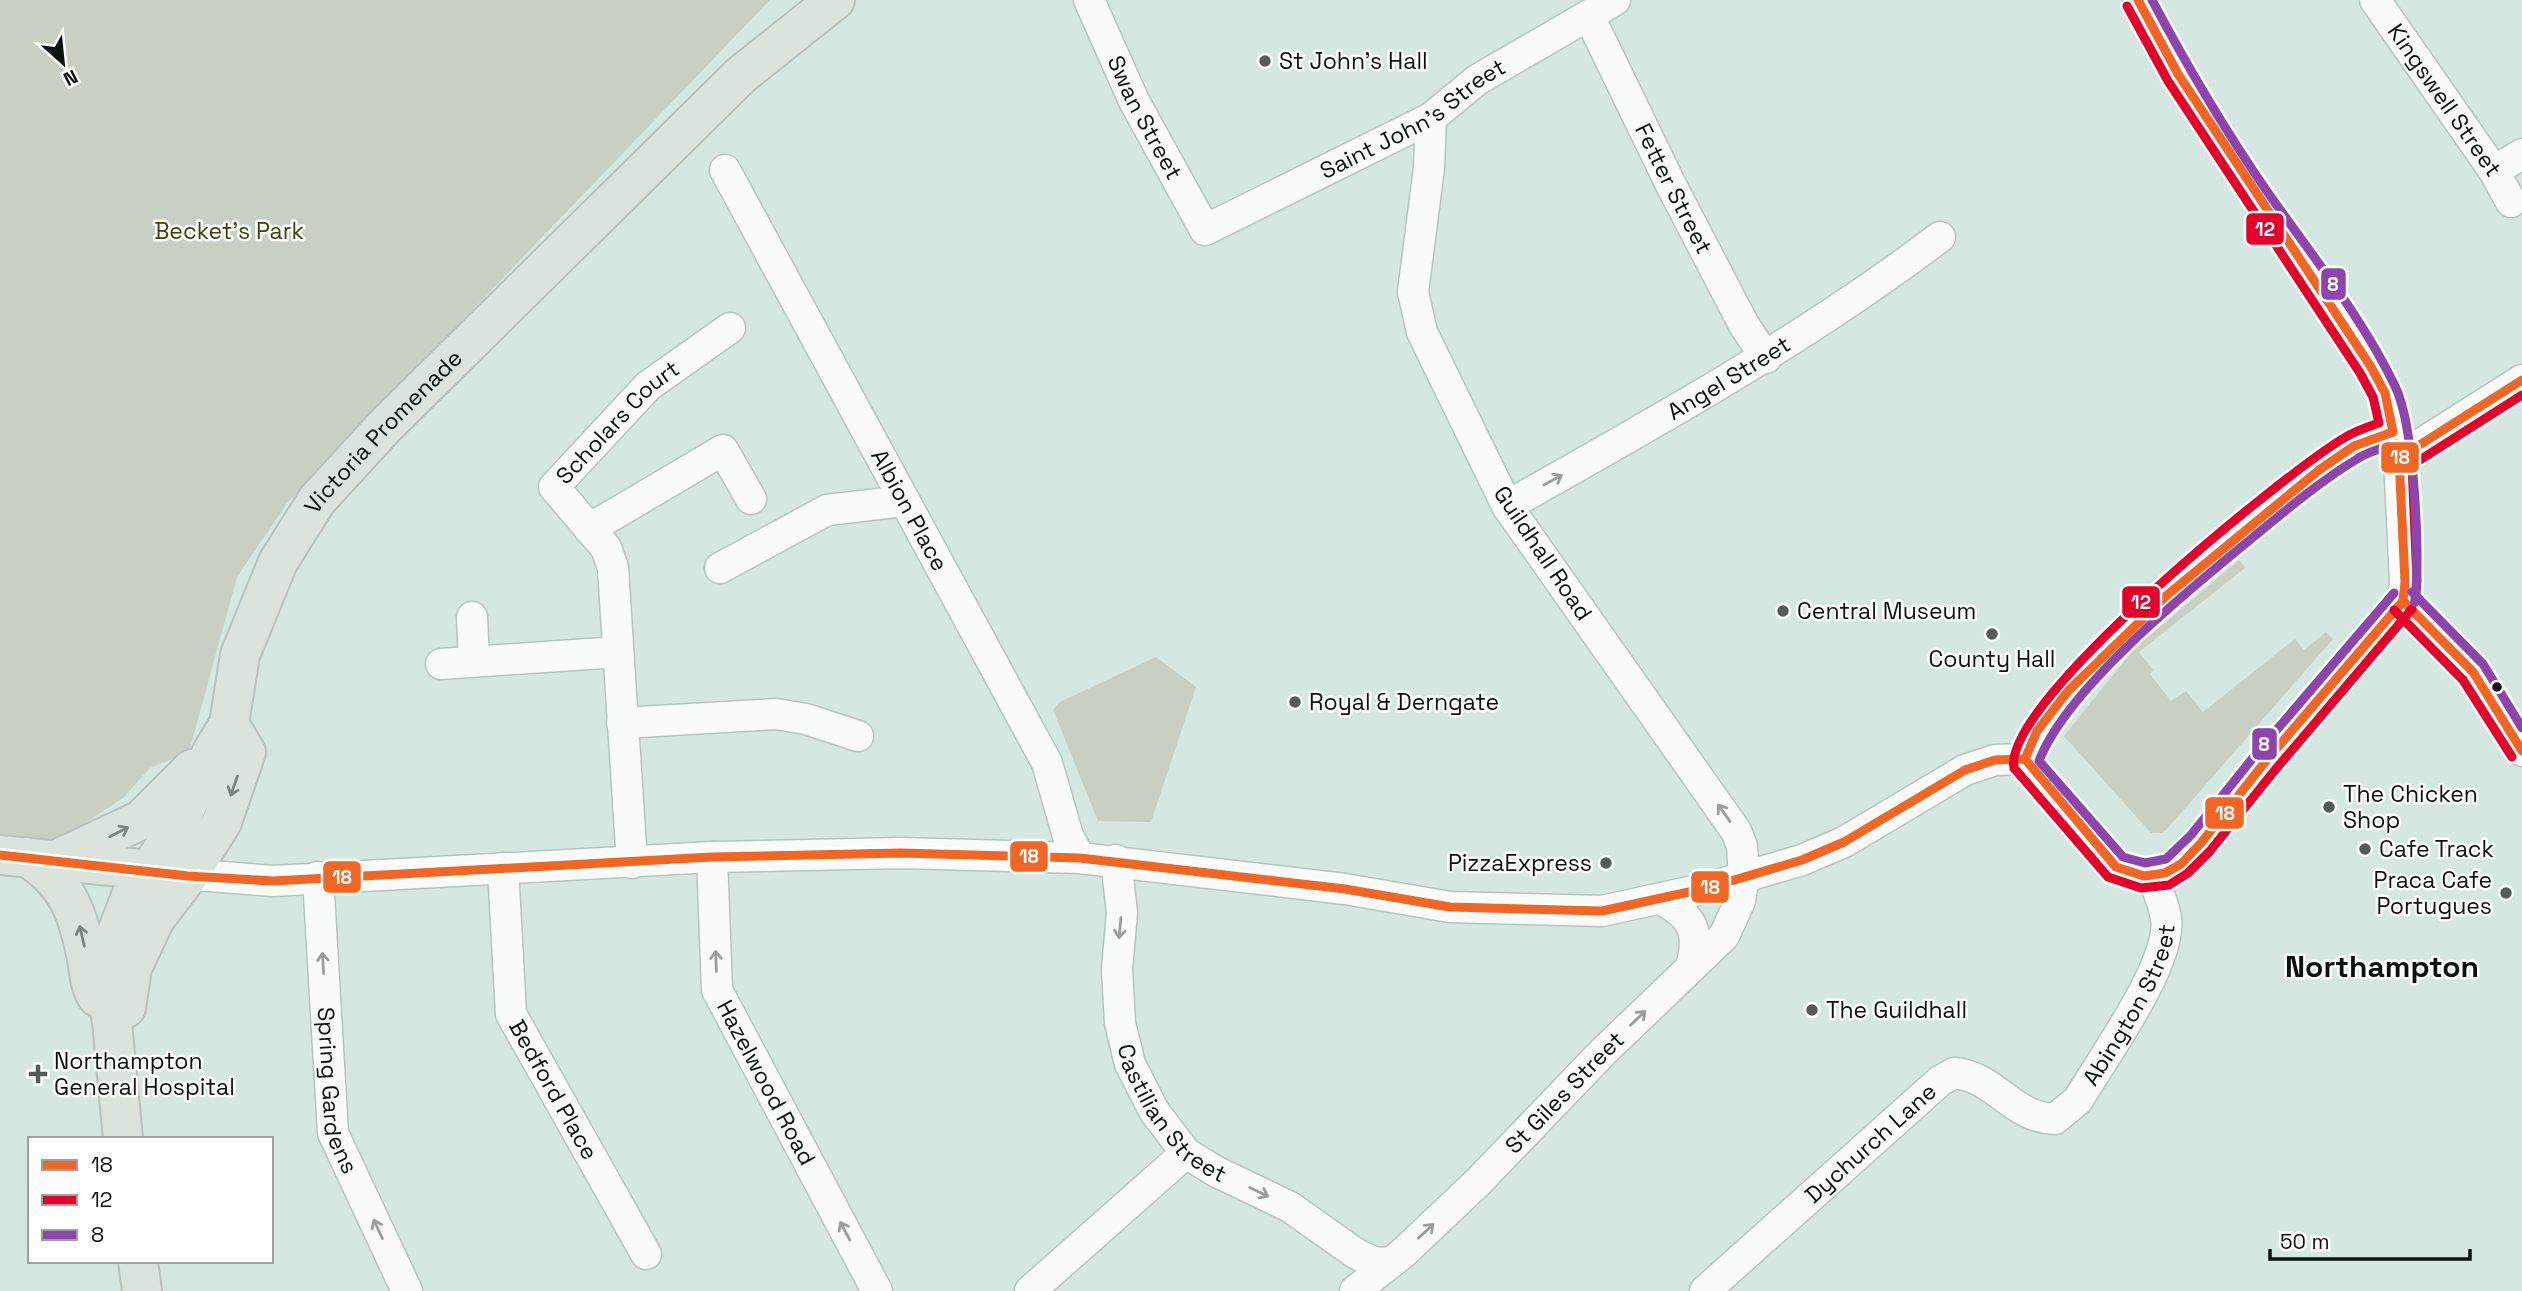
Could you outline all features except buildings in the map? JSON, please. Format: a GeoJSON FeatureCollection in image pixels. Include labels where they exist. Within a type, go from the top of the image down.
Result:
{"type":"FeatureCollection","features":[{"type":"Feature","properties":{"kind":"main road","name":"Victoria Promenade"},"geometry":{"type":"LineString","coordinates":[[741,75],[802,0]]}},
{"type":"Feature","properties":{"kind":"main road","name":"Victoria Promenade"},"geometry":{"type":"LineString","coordinates":[[123,1137],[112,1022],[104,978],[112,945],[131,896],[174,833],[221,738],[240,655],[278,562],[317,500],[385,426],[741,75],[835,0]]}},
{"type":"Feature","properties":{"kind":"main road"},"geometry":{"type":"LineString","coordinates":[[221,738],[246,752],[222,822],[188,876],[155,919],[132,968],[126,1008],[112,1022],[93,990],[77,915],[61,886],[48,871],[28,857],[141,820],[221,738]]}},
{"type":"Feature","properties":{"kind":"main road"},"geometry":{"type":"LineString","coordinates":[[28,857],[151,870]]}},
{"type":"Feature","properties":{"kind":"main road"},"geometry":{"type":"LineString","coordinates":[[138,1263],[142,1291]]}},
{"type":"Feature","properties":{"kind":"street","name":"Swan Street"},"geometry":{"type":"LineString","coordinates":[[1090,0],[1134,101],[1205,230]]}},
{"type":"Feature","properties":{"kind":"street","name":"Saint John's Street"},"geometry":{"type":"LineString","coordinates":[[1205,230],[1431,118],[1477,80],[1615,0]]}},
{"type":"Feature","properties":{"kind":"street"},"geometry":{"type":"LineString","coordinates":[[151,870],[188,876],[273,881],[712,857],[901,853],[1080,858],[1116,860],[1345,889],[1450,907],[1602,911],[1661,899],[1802,860],[1844,842],[1965,770],[1995,760],[2024,761],[2116,867],[2136,876],[2153,877],[2174,869],[2204,837],[2340,671],[2403,601],[2404,573],[2396,445],[2385,393],[2371,367],[2222,145],[2178,74],[2138,0]]}},
{"type":"Feature","properties":{"kind":"street","name":"Kingswell Street"},"geometry":{"type":"LineString","coordinates":[[2375,0],[2494,171],[2511,202]]}},
{"type":"Feature","properties":{"kind":"street","name":"Fetter Street"},"geometry":{"type":"LineString","coordinates":[[1589,16],[1671,185],[1744,325],[1766,358]]}},
{"type":"Feature","properties":{"kind":"street","name":"Guildhall Road"},"geometry":{"type":"LineString","coordinates":[[1431,118],[1429,168],[1413,292],[1422,332],[1507,506],[1736,831],[1742,846],[1744,876]]}},
{"type":"Feature","properties":{"kind":"street"},"geometry":{"type":"LineString","coordinates":[[2494,171],[2522,153]]}},
{"type":"Feature","properties":{"kind":"street","name":"Albion Place"},"geometry":{"type":"LineString","coordinates":[[724,170],[1047,763],[1068,836],[1080,858]]}},
{"type":"Feature","properties":{"kind":"street","name":"Angel Street"},"geometry":{"type":"LineString","coordinates":[[1507,506],[1766,358],[1855,300],[1940,237]]}},
{"type":"Feature","properties":{"kind":"street","name":"Scholars Court"},"geometry":{"type":"LineString","coordinates":[[632,863],[614,568],[606,548],[554,487],[648,386],[730,328]]}},
{"type":"Feature","properties":{"kind":"street"},"geometry":{"type":"LineString","coordinates":[[2024,761],[2025,752],[2041,725],[2119,638],[2271,505],[2349,449],[2396,445],[2522,380]]}},
{"type":"Feature","properties":{"kind":"street"},"geometry":{"type":"LineString","coordinates":[[589,529],[723,450],[751,499]]}},
{"type":"Feature","properties":{"kind":"street"},"geometry":{"type":"LineString","coordinates":[[720,568],[827,510],[904,501]]}},
{"type":"Feature","properties":{"kind":"street"},"geometry":{"type":"LineString","coordinates":[[2403,601],[2473,672],[2522,751]]}},
{"type":"Feature","properties":{"kind":"street"},"geometry":{"type":"LineString","coordinates":[[472,617],[474,661]]}},
{"type":"Feature","properties":{"kind":"street"},"geometry":{"type":"LineString","coordinates":[[441,664],[618,652]]}},
{"type":"Feature","properties":{"kind":"street"},"geometry":{"type":"LineString","coordinates":[[622,723],[776,714],[806,719],[858,736]]}},
{"type":"Feature","properties":{"kind":"street","name":"Hazelwood Road"},"geometry":{"type":"LineString","coordinates":[[712,857],[717,989],[877,1291]]}},
{"type":"Feature","properties":{"kind":"street","name":"Castilian Street"},"geometry":{"type":"LineString","coordinates":[[1116,860],[1122,913],[1117,969],[1119,1023],[1134,1072],[1154,1111],[1186,1153],[1215,1171],[1290,1207],[1355,1253],[1373,1262],[1388,1263]]}},
{"type":"Feature","properties":{"kind":"street","name":"Bedford Place"},"geometry":{"type":"LineString","coordinates":[[503,869],[510,1014],[646,1254]]}},
{"type":"Feature","properties":{"kind":"street","name":"St Giles Street"},"geometry":{"type":"LineString","coordinates":[[1355,1291],[1403,1253],[1478,1182],[1603,1052],[1724,936],[1740,901],[1744,876]]}},
{"type":"Feature","properties":{"kind":"street","name":"Spring Gardens"},"geometry":{"type":"LineString","coordinates":[[318,877],[333,1133],[407,1291]]}},
{"type":"Feature","properties":{"kind":"street","name":"Abington Street"},"geometry":{"type":"LineString","coordinates":[[2055,1119],[2078,1100],[2158,964],[2166,937],[2166,918],[2153,877]]}},
{"type":"Feature","properties":{"kind":"street"},"geometry":{"type":"LineString","coordinates":[[1661,899],[1681,910],[1693,925],[1695,953],[1691,967]]}},
{"type":"Feature","properties":{"kind":"street","name":"Dychurch Lane"},"geometry":{"type":"LineString","coordinates":[[1705,1291],[1864,1147],[1940,1081],[1954,1073],[1980,1080],[2028,1115],[2055,1119]]}},
{"type":"Feature","properties":{"kind":"street"},"geometry":{"type":"LineString","coordinates":[[1030,1291],[1186,1153]]}},
{"type":"Feature","properties":{"kind":"green space","name":"Becket's Park"},"geometry":{"type":"Polygon","coordinates":[[[0,0],[770,0],[288,502],[237,577],[189,752],[150,768],[123,798],[58,841],[0,834],[0,0]]]}},
{"type":"Feature","properties":{"kind":"green space"},"geometry":{"type":"Polygon","coordinates":[[[2239,560],[2245,568],[2139,652],[2153,670],[2150,674],[2171,701],[2186,691],[2203,712],[2295,639],[2304,650],[2326,632],[2333,639],[2167,829],[2162,833],[2151,833],[2064,736],[2134,649],[2239,560]]]}},
{"type":"Feature","properties":{"kind":"green space"},"geometry":{"type":"Polygon","coordinates":[[[1156,657],[1196,687],[1151,822],[1098,821],[1053,710],[1060,702],[1156,657]]]}},
{"type":"Feature","properties":{"kind":"transit line","name":"18"},"geometry":{"type":"LineString","coordinates":[[2025,759],[2037,731],[2068,691],[2166,596],[2319,470],[2354,446],[2393,432],[2385,393],[2371,367],[2178,74],[2138,0]]}},
{"type":"Feature","properties":{"kind":"transit line","name":"8"},"geometry":{"type":"LineString","coordinates":[[2152,0],[2234,141],[2367,334],[2395,386],[2407,431],[2414,492],[2417,555],[2415,602]]}},
{"type":"Feature","properties":{"kind":"transit line","name":"12"},"geometry":{"type":"LineString","coordinates":[[2127,6],[2168,81],[2360,373],[2373,397],[2379,423],[2348,436],[2312,460],[2210,541],[2152,592],[2097,644],[2052,694],[2022,737],[2014,768],[2108,877],[2141,888],[2169,885],[2188,873],[2210,851],[2412,609]]}},
{"type":"Feature","properties":{"kind":"transit line","name":"18"},"geometry":{"type":"LineString","coordinates":[[2403,601],[2405,582],[2399,458],[2522,380]]}},
{"type":"Feature","properties":{"kind":"transit line","name":"12"},"geometry":{"type":"LineString","coordinates":[[2415,602],[2417,581],[2412,465],[2522,395]]}},
{"type":"Feature","properties":{"kind":"transit line","name":"8"},"geometry":{"type":"LineString","coordinates":[[2394,593],[2256,754],[2191,835],[2166,859],[2145,863],[2123,857],[2039,761],[2075,703],[2102,672],[2164,612],[2316,487],[2362,456],[2396,444]]}},
{"type":"Feature","properties":{"kind":"transit line","name":"8"},"geometry":{"type":"LineString","coordinates":[[2412,592],[2483,664],[2522,728]]}},
{"type":"Feature","properties":{"kind":"transit line","name":"18"},"geometry":{"type":"LineString","coordinates":[[2403,601],[2473,672],[2522,751]]}},
{"type":"Feature","properties":{"kind":"transit line","name":"18"},"geometry":{"type":"LineString","coordinates":[[2025,759],[2116,867],[2144,876],[2165,873],[2181,864],[2201,843],[2265,762],[2403,601]]}},
{"type":"Feature","properties":{"kind":"transit line","name":"12"},"geometry":{"type":"LineString","coordinates":[[2394,610],[2463,680],[2512,757]]}},
{"type":"Feature","properties":{"kind":"transit line","name":"18"},"geometry":{"type":"LineString","coordinates":[[0,855],[188,876],[273,881],[712,857],[901,853],[1080,858],[1345,889],[1450,907],[1602,911],[1707,888],[1802,860],[1844,842],[1965,770],[1995,760],[2025,759]]}},
{"type":"Feature","properties":{"kind":"place","name":"St John's Hall"},"geometry":{"type":"Point","coordinates":[1265,61]}},
{"type":"Feature","properties":{"kind":"place","name":"Central Museum"},"geometry":{"type":"Point","coordinates":[1783,611]}},
{"type":"Feature","properties":{"kind":"place","name":"County Hall"},"geometry":{"type":"Point","coordinates":[1992,634]}},
{"type":"Feature","properties":{"kind":"place","name":"Royal & Derngate"},"geometry":{"type":"Point","coordinates":[1295,702]}},
{"type":"Feature","properties":{"kind":"place","name":"The Chicken Shop"},"geometry":{"type":"Point","coordinates":[2329,807]}},
{"type":"Feature","properties":{"kind":"place","name":"Cafe Track"},"geometry":{"type":"Point","coordinates":[2365,849]}},
{"type":"Feature","properties":{"kind":"place","name":"PizzaExpress"},"geometry":{"type":"Point","coordinates":[1606,863]}},
{"type":"Feature","properties":{"kind":"place","name":"Praca Cafe Portugues"},"geometry":{"type":"Point","coordinates":[2506,893]}},
{"type":"Feature","properties":{"kind":"place","name":"The Guildhall"},"geometry":{"type":"Point","coordinates":[1812,1010]}},
{"type":"Feature","properties":{"kind":"place","name":"Northampton General Hospital"},"geometry":{"type":"Point","coordinates":[38,1074]}},
{"type":"Feature","properties":{"kind":"district","name":"Northampton"},"geometry":{"type":"Point","coordinates":[2382,967]}}]}
